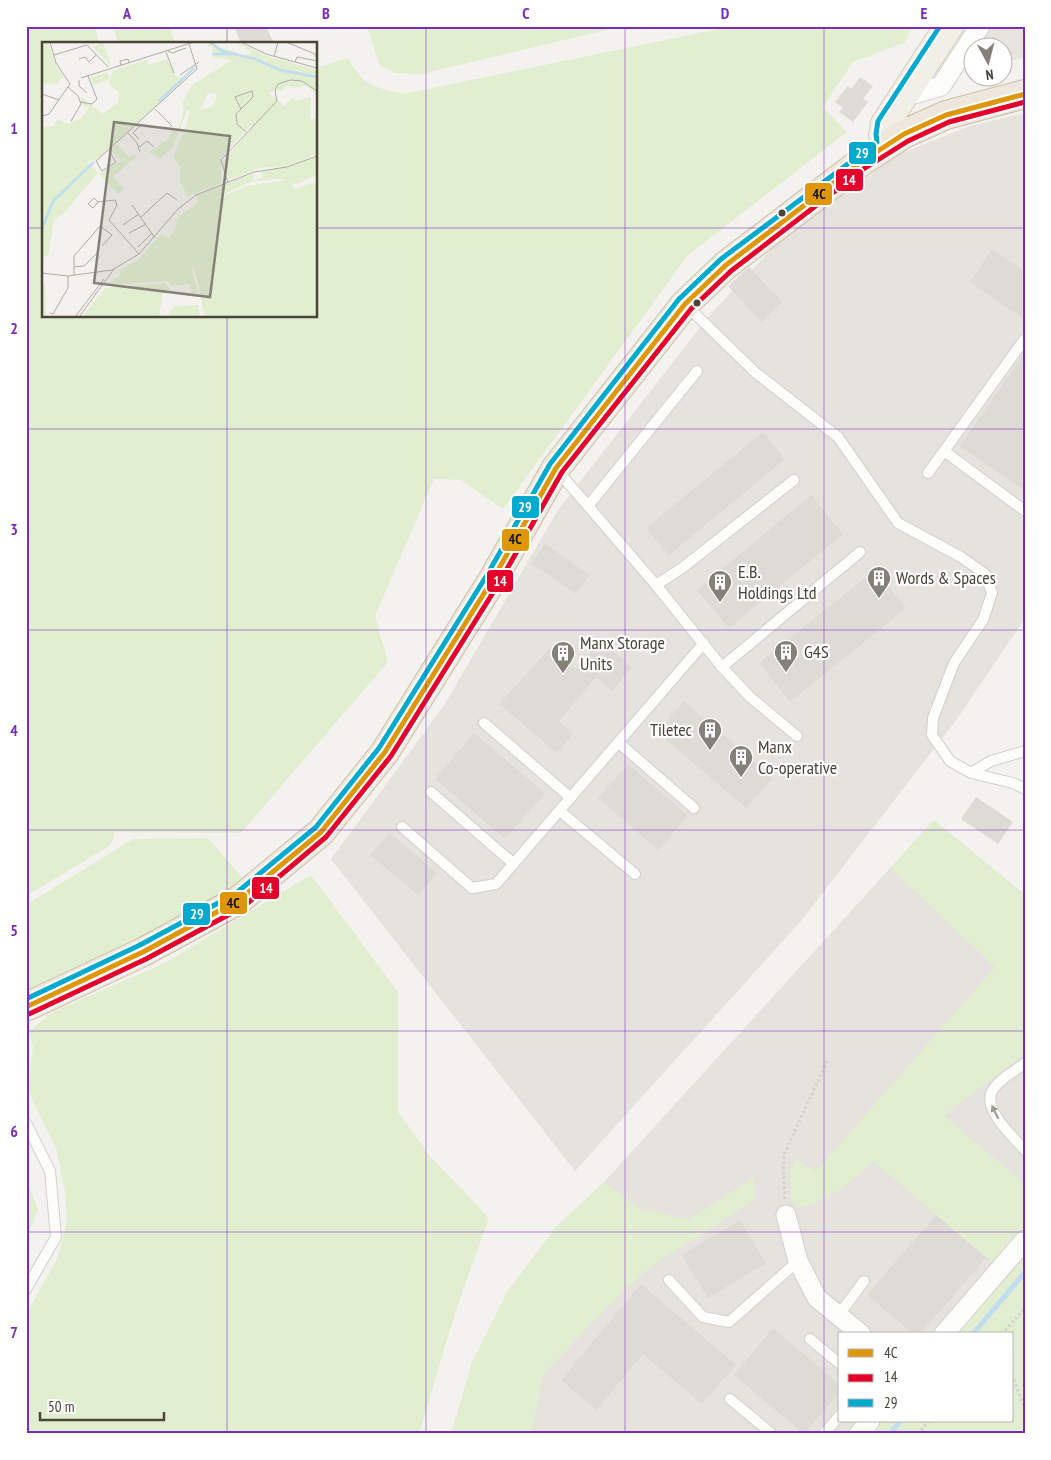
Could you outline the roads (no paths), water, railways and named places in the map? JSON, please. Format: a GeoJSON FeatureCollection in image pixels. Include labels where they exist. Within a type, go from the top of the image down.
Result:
{"type":"FeatureCollection","features":[{"type":"Feature","properties":{"kind":"highway"},"geometry":{"type":"LineString","coordinates":[[26,1007],[142,952],[239,900],[321,832],[385,752],[493,579],[556,468],[685,304],[726,265],[886,145],[946,115],[1025,94]]}},
{"type":"Feature","properties":{"kind":"main road"},"geometry":{"type":"LineString","coordinates":[[886,145],[883,135],[885,124],[949,26]]}},
{"type":"Feature","properties":{"kind":"street"},"geometry":{"type":"LineString","coordinates":[[903,97],[941,86],[980,26]]}},
{"type":"Feature","properties":{"kind":"street"},"geometry":{"type":"LineString","coordinates":[[786,1215],[798,1261],[817,1298],[858,1332]]}},
{"type":"Feature","properties":{"kind":"street"},"geometry":{"type":"LineString","coordinates":[[946,1332],[1025,1240]]}},
{"type":"Feature","properties":{"kind":"street"},"geometry":{"type":"LineString","coordinates":[[859,1434],[869,1422]]}},
{"type":"Feature","properties":{"kind":"lane"},"geometry":{"type":"LineString","coordinates":[[685,304],[756,373],[838,437],[898,523],[961,556],[984,574],[992,593],[983,620],[954,663],[933,718],[932,736],[950,761],[971,773],[1013,783],[1025,789]]}},
{"type":"Feature","properties":{"kind":"lane"},"geometry":{"type":"LineString","coordinates":[[928,473],[1024,340]]}},
{"type":"Feature","properties":{"kind":"lane"},"geometry":{"type":"LineString","coordinates":[[588,506],[697,371]]}},
{"type":"Feature","properties":{"kind":"lane"},"geometry":{"type":"LineString","coordinates":[[944,452],[1025,511]]}},
{"type":"Feature","properties":{"kind":"lane"},"geometry":{"type":"LineString","coordinates":[[556,468],[656,585],[722,667],[750,696],[797,736]]}},
{"type":"Feature","properties":{"kind":"lane"},"geometry":{"type":"LineString","coordinates":[[656,585],[682,568],[794,480]]}},
{"type":"Feature","properties":{"kind":"lane"},"geometry":{"type":"LineString","coordinates":[[722,667],[860,552]]}},
{"type":"Feature","properties":{"kind":"lane"},"geometry":{"type":"LineString","coordinates":[[402,827],[472,888],[496,884],[704,643]]}},
{"type":"Feature","properties":{"kind":"lane"},"geometry":{"type":"LineString","coordinates":[[484,723],[571,798]]}},
{"type":"Feature","properties":{"kind":"lane"},"geometry":{"type":"LineString","coordinates":[[618,743],[694,808]]}},
{"type":"Feature","properties":{"kind":"lane"},"geometry":{"type":"LineString","coordinates":[[971,773],[991,762],[1025,751]]}},
{"type":"Feature","properties":{"kind":"lane"},"geometry":{"type":"LineString","coordinates":[[431,792],[514,864]]}},
{"type":"Feature","properties":{"kind":"lane"},"geometry":{"type":"LineString","coordinates":[[560,810],[635,874]]}},
{"type":"Feature","properties":{"kind":"lane"},"geometry":{"type":"LineString","coordinates":[[1025,1063],[993,1088],[990,1100],[995,1114],[1003,1127],[1025,1150]]}},
{"type":"Feature","properties":{"kind":"lane"},"geometry":{"type":"LineString","coordinates":[[26,1123],[50,1171],[56,1237],[26,1289]]}},
{"type":"Feature","properties":{"kind":"lane"},"geometry":{"type":"LineString","coordinates":[[669,1280],[703,1317],[729,1322],[798,1261]]}},
{"type":"Feature","properties":{"kind":"lane"},"geometry":{"type":"LineString","coordinates":[[838,1316],[864,1281]]}},
{"type":"Feature","properties":{"kind":"lane"},"geometry":{"type":"LineString","coordinates":[[810,1339],[838,1362]]}},
{"type":"Feature","properties":{"kind":"lane"},"geometry":{"type":"LineString","coordinates":[[730,1399],[772,1434]]}},
{"type":"Feature","properties":{"kind":"lane"},"geometry":{"type":"LineString","coordinates":[[824,1434],[838,1418]]}},
{"type":"Feature","properties":{"kind":"waterway"},"geometry":{"type":"LineString","coordinates":[[975,1332],[1025,1272]]}},
{"type":"Feature","properties":{"kind":"waterway"},"geometry":{"type":"LineString","coordinates":[[890,1434],[899,1422]]}},
{"type":"Feature","properties":{"kind":"place","name":"Words & Spaces"},"geometry":{"type":"Point","coordinates":[879,599]}},
{"type":"Feature","properties":{"kind":"place","name":"E.B. Holdings Ltd"},"geometry":{"type":"Point","coordinates":[720,603]}},
{"type":"Feature","properties":{"kind":"place","name":"G4S"},"geometry":{"type":"Point","coordinates":[786,673]}},
{"type":"Feature","properties":{"kind":"place","name":"Manx Storage Units"},"geometry":{"type":"Point","coordinates":[563,674]}},
{"type":"Feature","properties":{"kind":"place","name":"Tiletec"},"geometry":{"type":"Point","coordinates":[710,751]}},
{"type":"Feature","properties":{"kind":"place","name":"Manx Co-operative"},"geometry":{"type":"Point","coordinates":[741,778]}}]}
